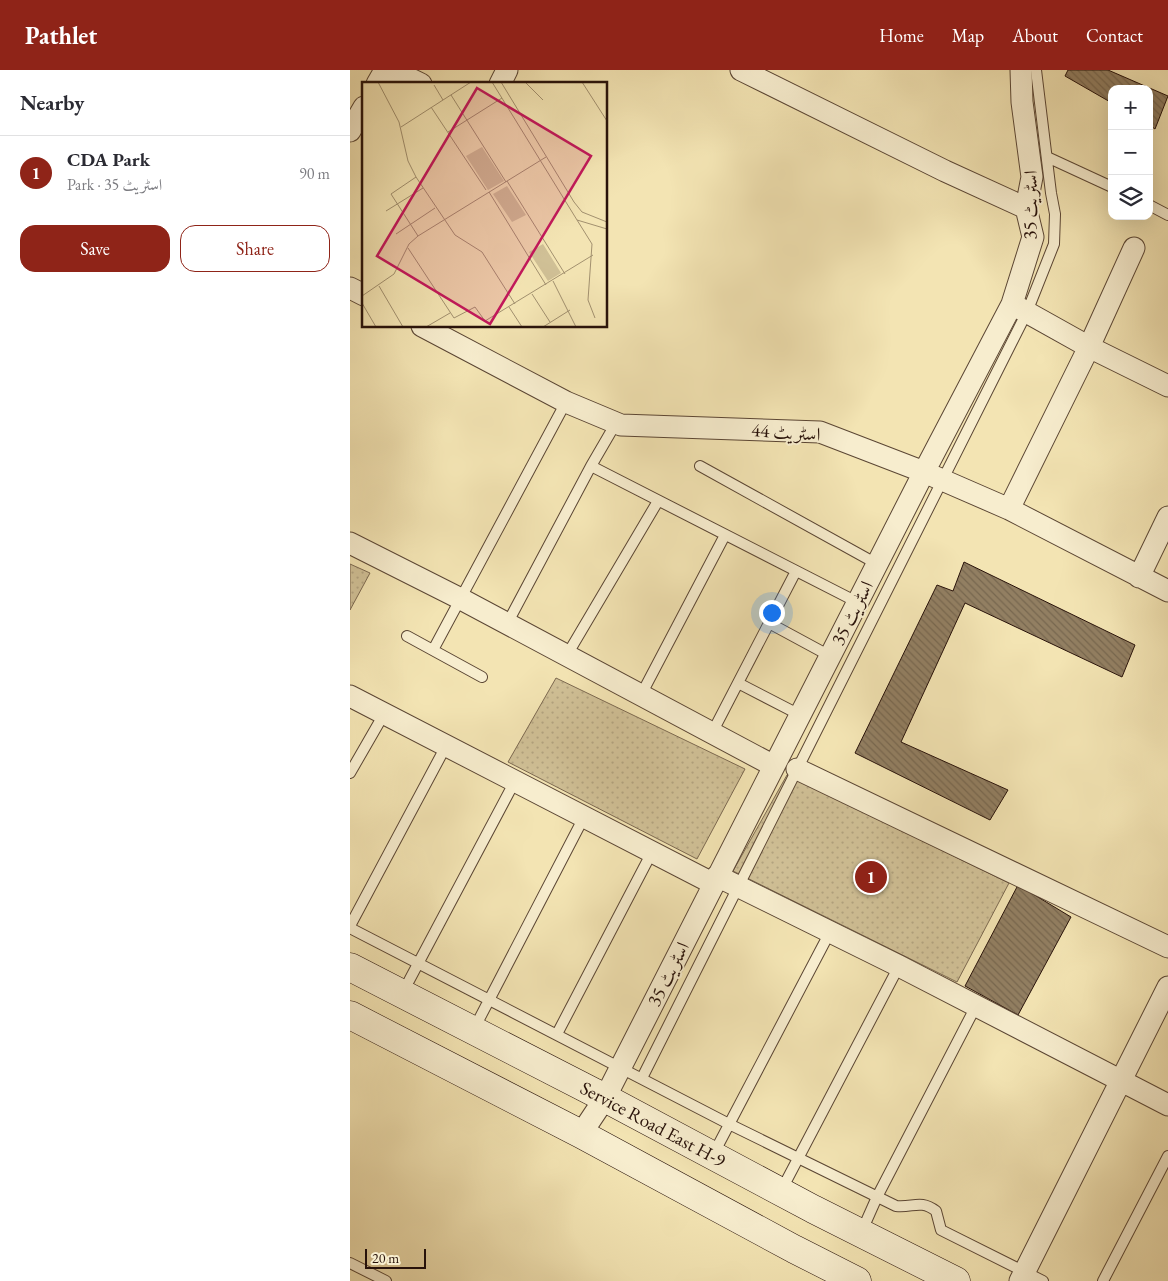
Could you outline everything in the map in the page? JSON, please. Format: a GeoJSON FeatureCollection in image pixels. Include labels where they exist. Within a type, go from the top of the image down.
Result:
{"type":"FeatureCollection","features":[{"type":"Feature","properties":{"kind":"main road","name":"Service Road East H-9"},"geometry":{"type":"LineString","coordinates":[[350,967],[605,1098],[780,1192],[956,1281]]}},
{"type":"Feature","properties":{"kind":"main road"},"geometry":{"type":"LineString","coordinates":[[350,1015],[581,1134],[857,1281]]}},
{"type":"Feature","properties":{"kind":"main road"},"geometry":{"type":"LineString","coordinates":[[794,1248],[813,1209]]}},
{"type":"Feature","properties":{"kind":"street"},"geometry":{"type":"LineString","coordinates":[[378,82],[385,70]]}},
{"type":"Feature","properties":{"kind":"street"},"geometry":{"type":"LineString","coordinates":[[392,70],[417,82]]}},
{"type":"Feature","properties":{"kind":"street"},"geometry":{"type":"LineString","coordinates":[[501,82],[507,70]]}},
{"type":"Feature","properties":{"kind":"street"},"geometry":{"type":"LineString","coordinates":[[740,70],[945,171],[1026,208]]}},
{"type":"Feature","properties":{"kind":"street","name":"اسٹریٹ 35"},"geometry":{"type":"LineString","coordinates":[[581,1134],[605,1098],[877,564],[933,476],[1019,308],[1033,237],[1026,208],[1032,177],[1022,102],[1021,70]]}},
{"type":"Feature","properties":{"kind":"street"},"geometry":{"type":"LineString","coordinates":[[350,131],[362,110]]}},
{"type":"Feature","properties":{"kind":"street"},"geometry":{"type":"LineString","coordinates":[[1009,509],[1090,347],[1134,248]]}},
{"type":"Feature","properties":{"kind":"street"},"geometry":{"type":"LineString","coordinates":[[350,288],[362,294]]}},
{"type":"Feature","properties":{"kind":"street"},"geometry":{"type":"LineString","coordinates":[[1019,308],[1090,347],[1168,386]]}},
{"type":"Feature","properties":{"kind":"street","name":"اسٹریٹ 44"},"geometry":{"type":"LineString","coordinates":[[426,328],[566,402],[621,425],[820,432],[933,476],[1009,509],[1168,591]]}},
{"type":"Feature","properties":{"kind":"street"},"geometry":{"type":"LineString","coordinates":[[1139,576],[1168,517]]}},
{"type":"Feature","properties":{"kind":"street"},"geometry":{"type":"LineString","coordinates":[[350,543],[461,599],[774,766]]}},
{"type":"Feature","properties":{"kind":"street"},"geometry":{"type":"LineString","coordinates":[[350,696],[652,852],[738,888],[830,932],[1168,1105]]}},
{"type":"Feature","properties":{"kind":"street"},"geometry":{"type":"LineString","coordinates":[[797,768],[1168,947]]}},
{"type":"Feature","properties":{"kind":"street"},"geometry":{"type":"LineString","coordinates":[[1029,1278],[1120,1081],[1168,987]]}},
{"type":"Feature","properties":{"kind":"lane"},"geometry":{"type":"LineString","coordinates":[[1019,308],[1054,244],[1055,214],[1036,70]]}},
{"type":"Feature","properties":{"kind":"lane"},"geometry":{"type":"LineString","coordinates":[[1047,157],[1108,186]]}},
{"type":"Feature","properties":{"kind":"lane"},"geometry":{"type":"LineString","coordinates":[[1153,207],[1168,215]]}},
{"type":"Feature","properties":{"kind":"lane"},"geometry":{"type":"LineString","coordinates":[[433,650],[566,402]]}},
{"type":"Feature","properties":{"kind":"lane"},"geometry":{"type":"LineString","coordinates":[[507,624],[616,423]]}},
{"type":"Feature","properties":{"kind":"lane"},"geometry":{"type":"LineString","coordinates":[[591,466],[857,602]]}},
{"type":"Feature","properties":{"kind":"lane"},"geometry":{"type":"LineString","coordinates":[[700,466],[877,564]]}},
{"type":"Feature","properties":{"kind":"lane"},"geometry":{"type":"LineString","coordinates":[[642,1078],[797,768],[933,476]]}},
{"type":"Feature","properties":{"kind":"lane"},"geometry":{"type":"LineString","coordinates":[[567,655],[658,501]]}},
{"type":"Feature","properties":{"kind":"lane"},"geometry":{"type":"LineString","coordinates":[[641,695],[724,534]]}},
{"type":"Feature","properties":{"kind":"lane"},"geometry":{"type":"LineString","coordinates":[[712,733],[796,571]]}},
{"type":"Feature","properties":{"kind":"lane"},"geometry":{"type":"LineString","coordinates":[[769,623],[830,656]]}},
{"type":"Feature","properties":{"kind":"lane"},"geometry":{"type":"LineString","coordinates":[[407,636],[482,676]]}},
{"type":"Feature","properties":{"kind":"lane"},"geometry":{"type":"LineString","coordinates":[[738,683],[800,715]]}},
{"type":"Feature","properties":{"kind":"lane"},"geometry":{"type":"LineString","coordinates":[[350,773],[384,714]]}},
{"type":"Feature","properties":{"kind":"lane"},"geometry":{"type":"LineString","coordinates":[[446,746],[350,927],[729,1124],[877,1197],[896,1206],[928,1205],[936,1210],[941,1230],[1029,1278]]}},
{"type":"Feature","properties":{"kind":"lane"},"geometry":{"type":"LineString","coordinates":[[402,994],[515,781]]}},
{"type":"Feature","properties":{"kind":"lane"},"geometry":{"type":"LineString","coordinates":[[473,1030],[584,817]]}},
{"type":"Feature","properties":{"kind":"lane"},"geometry":{"type":"LineString","coordinates":[[557,1034],[652,852]]}},
{"type":"Feature","properties":{"kind":"lane"},"geometry":{"type":"LineString","coordinates":[[712,1156],[830,932]]}},
{"type":"Feature","properties":{"kind":"lane"},"geometry":{"type":"LineString","coordinates":[[780,1192],[899,966]]}},
{"type":"Feature","properties":{"kind":"lane"},"geometry":{"type":"LineString","coordinates":[[861,1233],[877,1197],[976,1006]]}},
{"type":"Feature","properties":{"kind":"lane"},"geometry":{"type":"LineString","coordinates":[[1103,1281],[1168,1156]]}},
{"type":"Feature","properties":{"kind":"lane"},"geometry":{"type":"LineString","coordinates":[[350,1263],[386,1281]]}},
{"type":"Feature","properties":{"kind":"shaded area"},"geometry":{"type":"Polygon","coordinates":[[[350,564],[370,573],[350,610],[350,564]]]}},
{"type":"Feature","properties":{"kind":"shaded area"},"geometry":{"type":"Polygon","coordinates":[[[556,678],[745,769],[697,859],[508,762],[556,678]]]}},
{"type":"Feature","properties":{"kind":"shaded area"},"geometry":{"type":"Polygon","coordinates":[[[787,775],[1009,883],[957,982],[733,871],[787,775]]]}},
{"type":"Feature","properties":{"kind":"building"},"geometry":{"type":"Polygon","coordinates":[[[1068,70],[1108,70],[1143,85],[1108,85],[1108,101],[1065,76],[1068,70]]]}},
{"type":"Feature","properties":{"kind":"building"},"geometry":{"type":"Polygon","coordinates":[[[1153,90],[1168,96],[1155,129],[1153,128],[1153,90]]]}},
{"type":"Feature","properties":{"kind":"building"},"geometry":{"type":"Polygon","coordinates":[[[964,562],[1135,645],[1122,677],[965,603],[901,742],[1008,790],[990,820],[855,753],[937,585],[953,591],[964,562]]]}},
{"type":"Feature","properties":{"kind":"building"},"geometry":{"type":"Polygon","coordinates":[[[1018,885],[1071,917],[1018,1015],[965,986],[1018,885]]]}},
{"type":"Feature","properties":{"kind":"place","name":"CDA Park"},"geometry":{"type":"Point","coordinates":[871,877]}}]}
